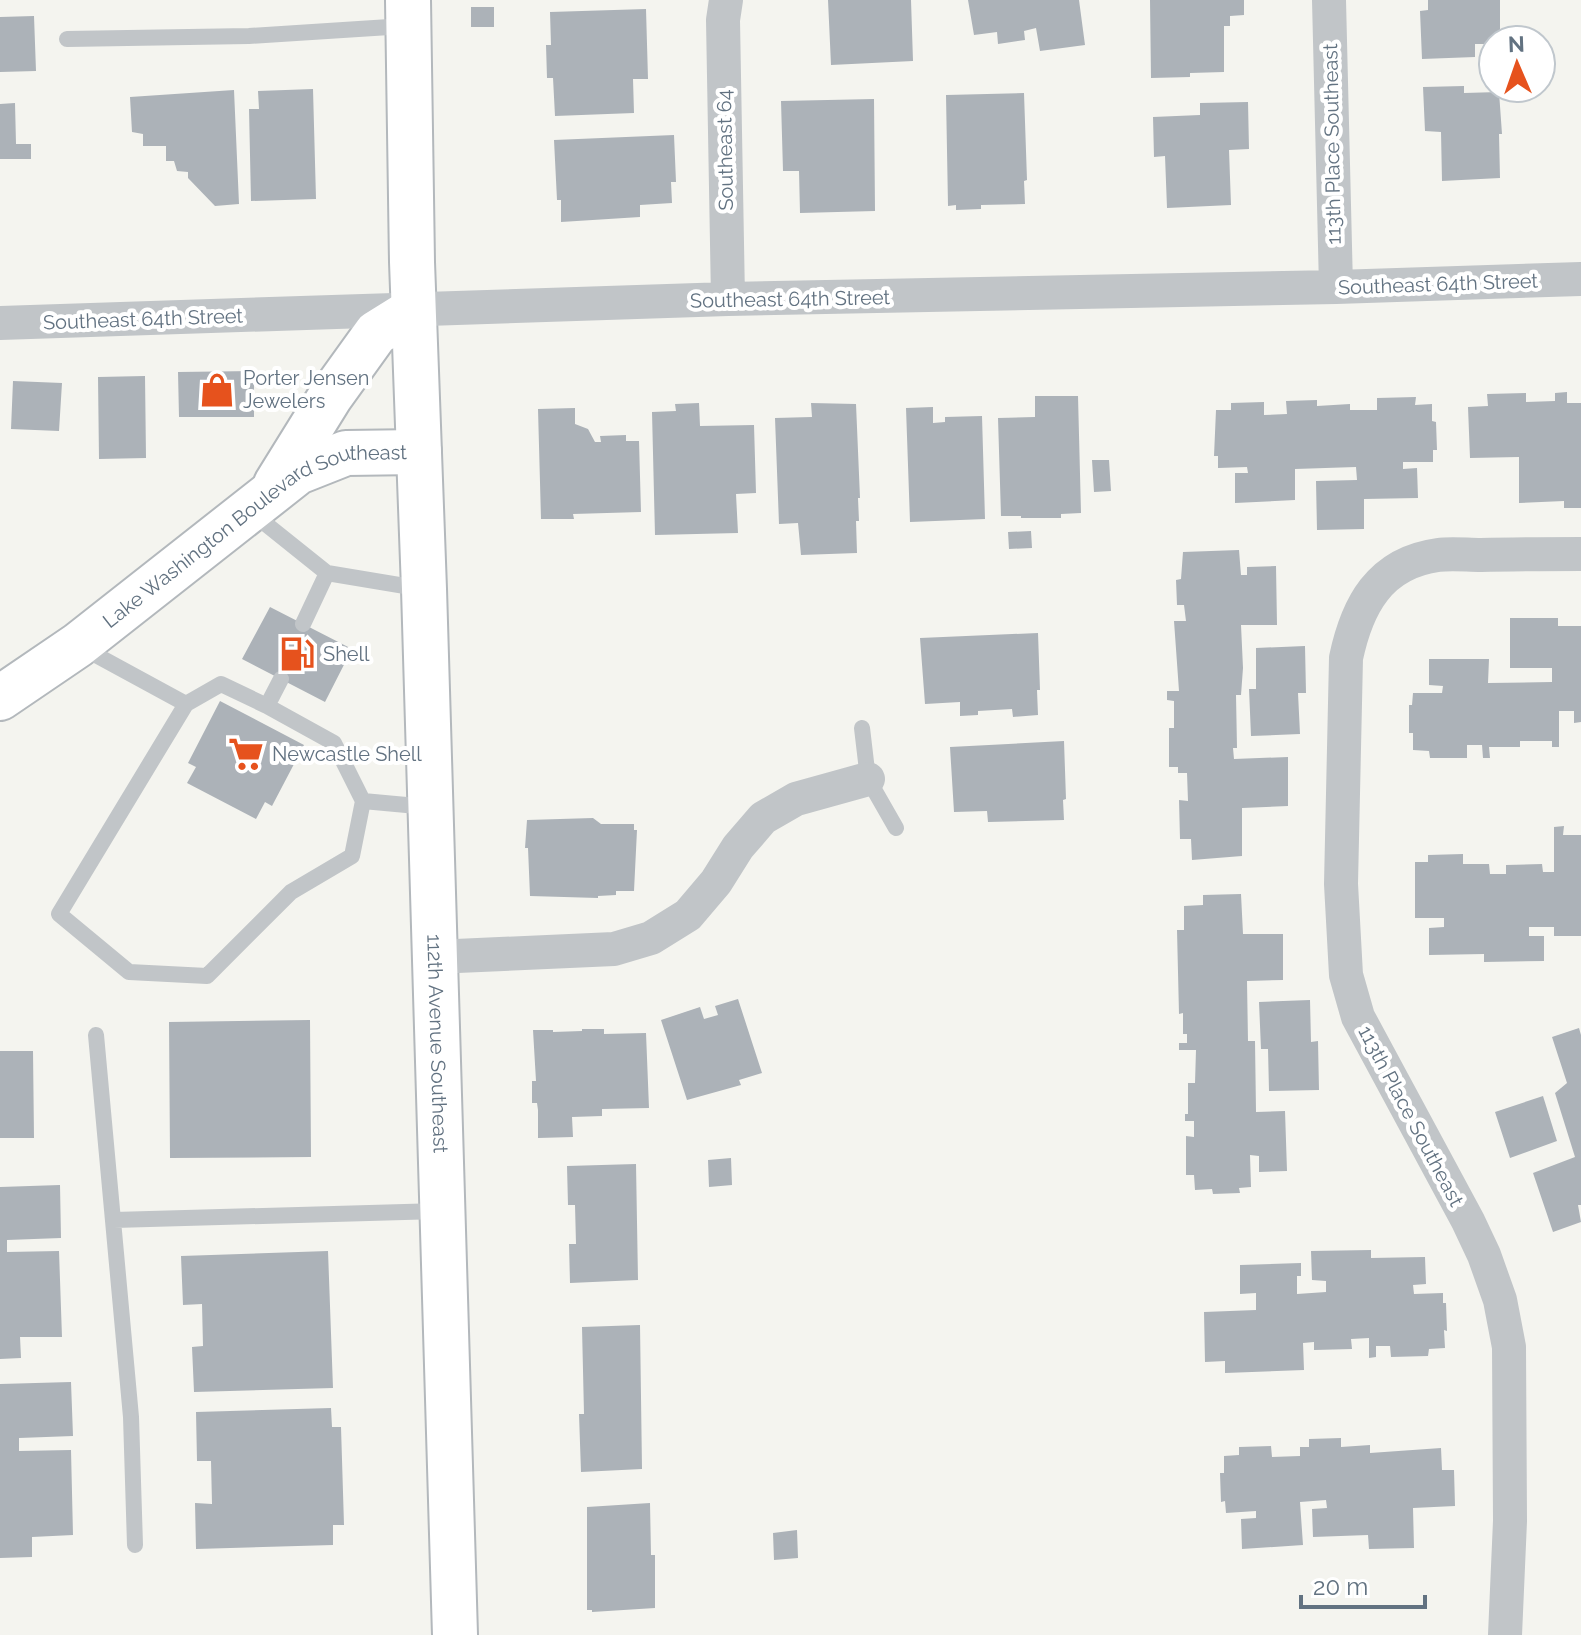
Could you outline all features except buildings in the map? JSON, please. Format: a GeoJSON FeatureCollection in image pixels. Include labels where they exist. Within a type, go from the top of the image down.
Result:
{"type":"FeatureCollection","features":[{"type":"Feature","properties":{"kind":"main road","name":"Lake Washington Boulevard Southeast"},"geometry":{"type":"LineString","coordinates":[[0,698],[78,645],[298,472],[333,456],[359,452],[419,452],[413,310],[409,13]]}},
{"type":"Feature","properties":{"kind":"main road"},"geometry":{"type":"LineString","coordinates":[[258,504],[376,333],[413,310]]}},
{"type":"Feature","properties":{"kind":"main road","name":"112th Avenue Southeast"},"geometry":{"type":"LineString","coordinates":[[419,452],[455,1635]]}},
{"type":"Feature","properties":{"kind":"street","name":"113th Place Southeast"},"geometry":{"type":"LineString","coordinates":[[1329,0],[1336,287]]}},
{"type":"Feature","properties":{"kind":"street","name":"Southeast 64"},"geometry":{"type":"LineString","coordinates":[[719,4],[728,299]]}},
{"type":"Feature","properties":{"kind":"street","name":"Southeast 64th Street"},"geometry":{"type":"LineString","coordinates":[[0,323],[728,299],[1581,279]]}},
{"type":"Feature","properties":{"kind":"street","name":"113th Place Southeast"},"geometry":{"type":"LineString","coordinates":[[1505,1635],[1510,1521],[1509,1347],[1500,1300],[1468,1221],[1358,1017],[1346,975],[1342,932],[1346,658],[1351,633],[1364,601],[1380,582],[1405,564],[1437,555],[1581,554]]}},
{"type":"Feature","properties":{"kind":"street"},"geometry":{"type":"LineString","coordinates":[[434,957],[614,949],[651,938],[688,915],[763,818],[796,799],[868,779]]}},
{"type":"Feature","properties":{"kind":"lane"},"geometry":{"type":"LineString","coordinates":[[67,39],[249,36],[409,13]]}},
{"type":"Feature","properties":{"kind":"lane"},"geometry":{"type":"LineString","coordinates":[[258,504],[327,573],[424,589]]}},
{"type":"Feature","properties":{"kind":"lane"},"geometry":{"type":"LineString","coordinates":[[303,624],[327,573]]}},
{"type":"Feature","properties":{"kind":"lane"},"geometry":{"type":"LineString","coordinates":[[78,645],[186,704]]}},
{"type":"Feature","properties":{"kind":"lane"},"geometry":{"type":"LineString","coordinates":[[267,706],[281,679]]}},
{"type":"Feature","properties":{"kind":"lane"},"geometry":{"type":"LineString","coordinates":[[221,684],[267,706],[334,743],[363,801],[352,856],[291,892],[207,976],[129,972],[59,914],[186,704],[221,684]]}},
{"type":"Feature","properties":{"kind":"lane"},"geometry":{"type":"LineString","coordinates":[[862,728],[868,779],[896,828]]}},
{"type":"Feature","properties":{"kind":"lane"},"geometry":{"type":"LineString","coordinates":[[363,801],[429,807]]}},
{"type":"Feature","properties":{"kind":"lane"},"geometry":{"type":"LineString","coordinates":[[96,1035],[131,1417],[135,1545]]}},
{"type":"Feature","properties":{"kind":"lane"},"geometry":{"type":"LineString","coordinates":[[114,1220],[441,1211]]}},
{"type":"Feature","properties":{"kind":"place","name":"Porter Jensen Jewelers"},"geometry":{"type":"Point","coordinates":[217,390]}},
{"type":"Feature","properties":{"kind":"place","name":"Shell"},"geometry":{"type":"Point","coordinates":[297,654]}},
{"type":"Feature","properties":{"kind":"place","name":"Newcastle Shell"},"geometry":{"type":"Point","coordinates":[246,754]}}]}
